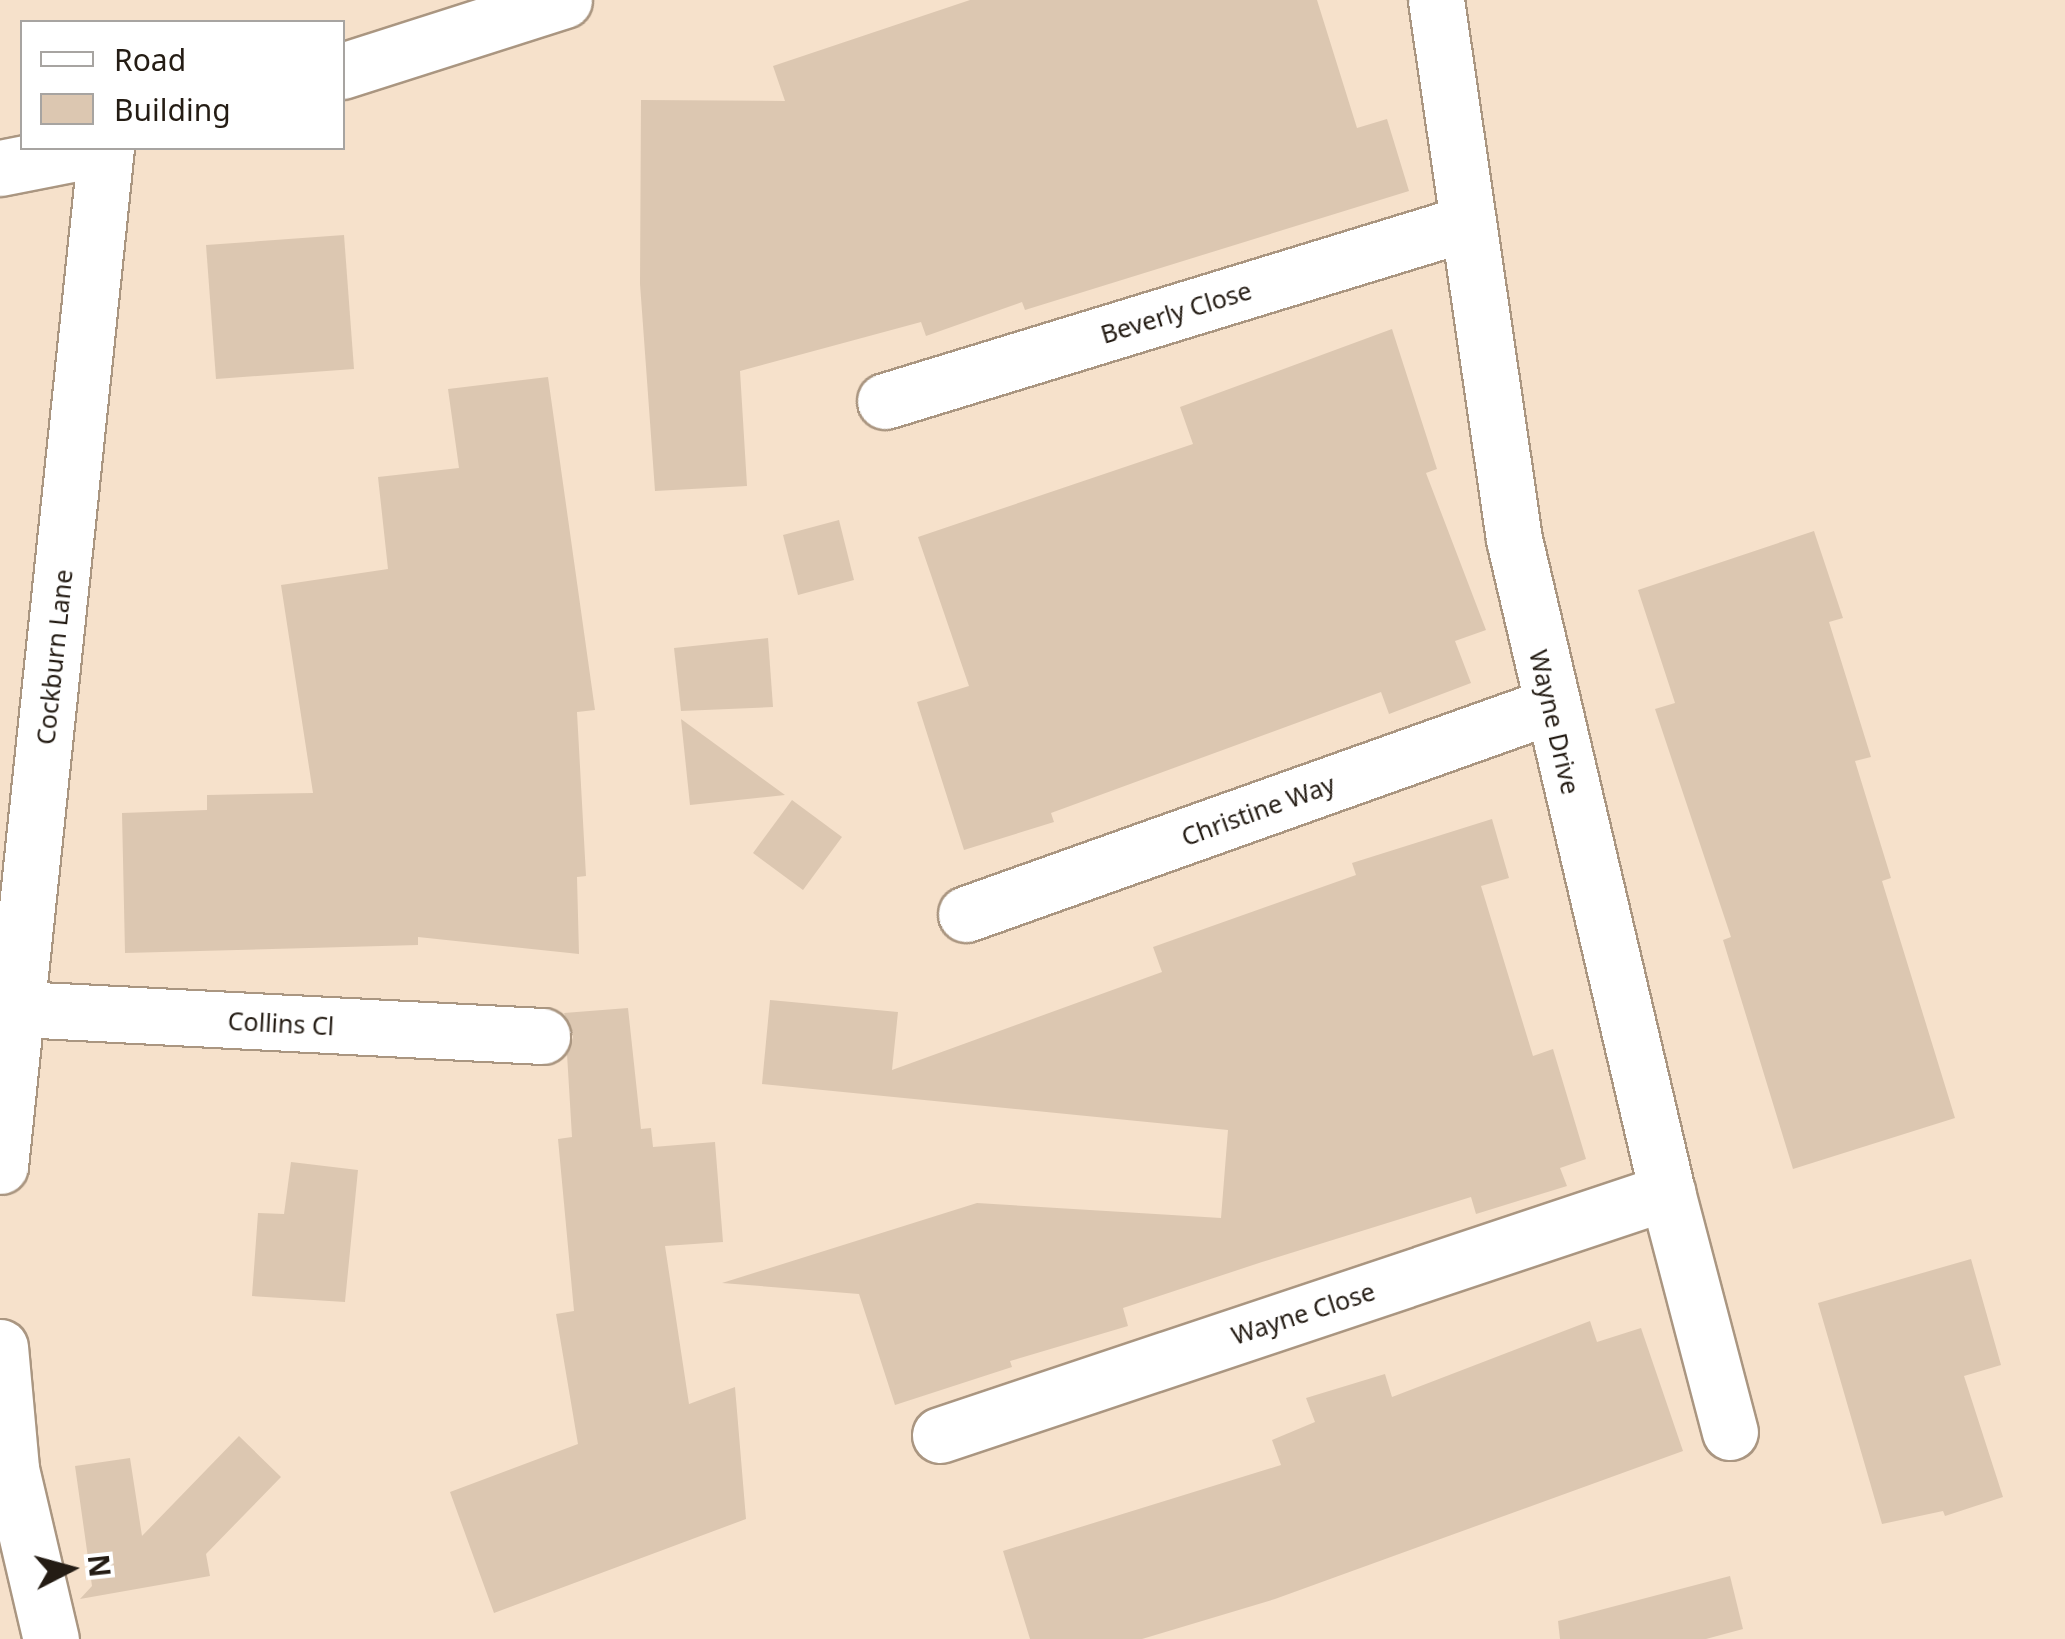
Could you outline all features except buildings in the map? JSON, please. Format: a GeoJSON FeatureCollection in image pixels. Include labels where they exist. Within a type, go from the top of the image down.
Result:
{"type":"FeatureCollection","features":[{"type":"Feature","properties":{"kind":"street"},"geometry":{"type":"LineString","coordinates":[[345,70],[564,0]]}},
{"type":"Feature","properties":{"kind":"street","name":"Wayne Drive"},"geometry":{"type":"LineString","coordinates":[[1436,0],[1514,539],[1550,706],[1667,1192],[1730,1432]]}},
{"type":"Feature","properties":{"kind":"street"},"geometry":{"type":"LineString","coordinates":[[0,168],[93,150]]}},
{"type":"Feature","properties":{"kind":"street","name":"Cockburn Lane"},"geometry":{"type":"LineString","coordinates":[[0,1166],[20,1010],[103,150]]}},
{"type":"Feature","properties":{"kind":"street","name":"Beverly Close"},"geometry":{"type":"LineString","coordinates":[[885,401],[1466,223]]}},
{"type":"Feature","properties":{"kind":"street","name":"Christine Way"},"geometry":{"type":"LineString","coordinates":[[966,914],[1550,706]]}},
{"type":"Feature","properties":{"kind":"street","name":"Collins Cl"},"geometry":{"type":"LineString","coordinates":[[20,1010],[542,1036]]}},
{"type":"Feature","properties":{"kind":"street","name":"Wayne Close"},"geometry":{"type":"LineString","coordinates":[[940,1435],[1667,1192]]}},
{"type":"Feature","properties":{"kind":"street"},"geometry":{"type":"LineString","coordinates":[[0,1346],[11,1469],[51,1639]]}}]}
